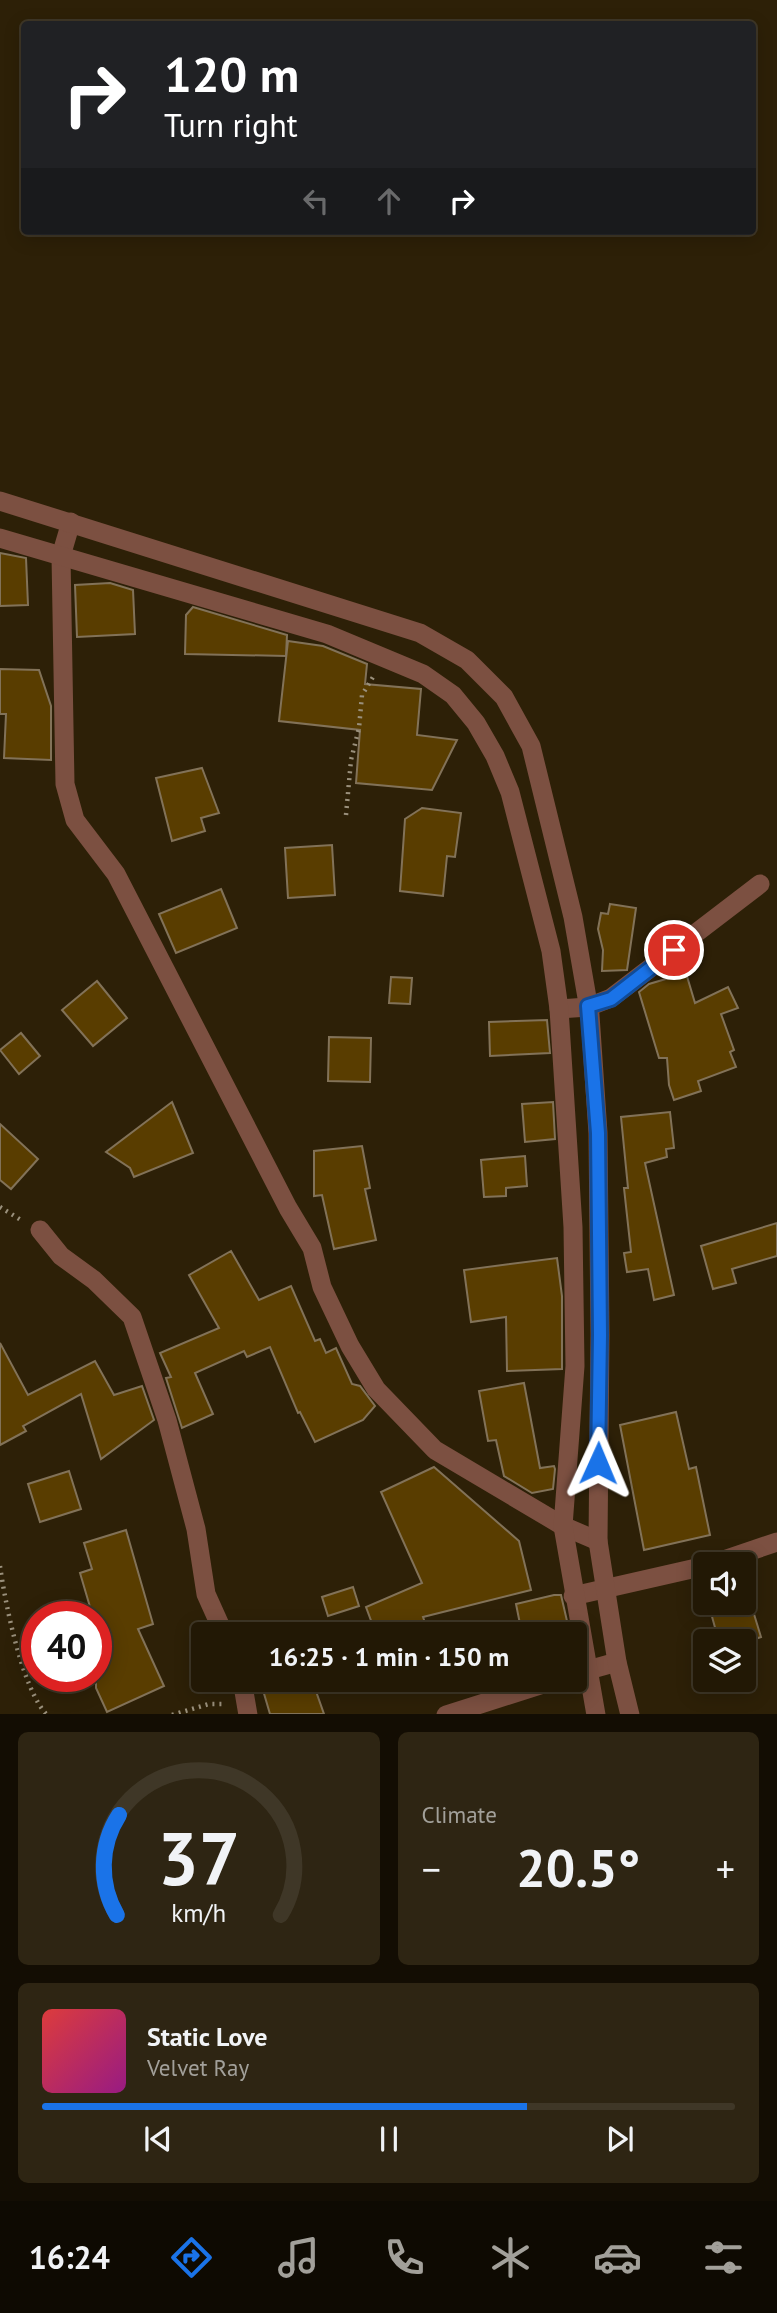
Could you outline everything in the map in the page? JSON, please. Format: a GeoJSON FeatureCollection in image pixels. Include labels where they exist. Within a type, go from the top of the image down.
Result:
{"type":"FeatureCollection","features":[{"type":"Feature","properties":{"kind":"street"},"geometry":{"type":"LineString","coordinates":[[0,501],[420,633],[467,660],[504,697],[531,746],[573,917],[588,1006],[598,1133],[598,1541],[617,1662],[630,1714]]}},
{"type":"Feature","properties":{"kind":"street"},"geometry":{"type":"LineString","coordinates":[[71,523],[61,556],[65,784],[75,820],[116,874],[312,1248],[322,1287],[350,1346],[376,1389],[435,1450],[563,1526],[598,1541]]}},
{"type":"Feature","properties":{"kind":"street"},"geometry":{"type":"LineString","coordinates":[[0,538],[327,634],[423,674],[453,695],[476,723],[495,756],[510,792],[544,925],[559,1009],[573,1227],[575,1366],[563,1526],[576,1622]]}},
{"type":"Feature","properties":{"kind":"street"},"geometry":{"type":"LineString","coordinates":[[559,1009],[588,1006],[611,999],[760,884]]}},
{"type":"Feature","properties":{"kind":"street"},"geometry":{"type":"LineString","coordinates":[[40,1230],[61,1256],[94,1280],[132,1317],[167,1420],[196,1529],[206,1594],[219,1622]]}},
{"type":"Feature","properties":{"kind":"street"},"geometry":{"type":"LineString","coordinates":[[747,1552],[777,1542]]}},
{"type":"Feature","properties":{"kind":"street"},"geometry":{"type":"LineString","coordinates":[[573,1596],[693,1569]]}},
{"type":"Feature","properties":{"kind":"street"},"geometry":{"type":"LineString","coordinates":[[587,1670],[617,1662]]}},
{"type":"Feature","properties":{"kind":"street"},"geometry":{"type":"LineString","coordinates":[[587,1689],[596,1714]]}},
{"type":"Feature","properties":{"kind":"street"},"geometry":{"type":"LineString","coordinates":[[446,1714],[517,1692]]}},
{"type":"Feature","properties":{"kind":"path"},"geometry":{"type":"LineString","coordinates":[[346,815],[351,760],[359,728],[362,695],[385,659]]}},
{"type":"Feature","properties":{"kind":"path"},"geometry":{"type":"LineString","coordinates":[[0,1566],[6,1609],[22,1660],[47,1714]]}},
{"type":"Feature","properties":{"kind":"path"},"geometry":{"type":"LineString","coordinates":[[172,1714],[209,1704],[248,1709]]}},
{"type":"Feature","properties":{"kind":"building"},"geometry":{"type":"Polygon","coordinates":[[[0,553],[26,558],[28,605],[0,606],[0,553]]]}},
{"type":"Feature","properties":{"kind":"building"},"geometry":{"type":"Polygon","coordinates":[[[110,583],[133,590],[135,634],[77,637],[75,585],[110,583]]]}},
{"type":"Feature","properties":{"kind":"building"},"geometry":{"type":"Polygon","coordinates":[[[193,607],[287,635],[286,656],[185,654],[186,615],[193,607]]]}},
{"type":"Feature","properties":{"kind":"building"},"geometry":{"type":"Polygon","coordinates":[[[288,641],[323,646],[367,664],[365,684],[421,689],[417,735],[457,740],[432,790],[356,783],[360,730],[279,721],[288,641]]]}},
{"type":"Feature","properties":{"kind":"building"},"geometry":{"type":"Polygon","coordinates":[[[0,669],[39,670],[51,706],[51,760],[4,758],[6,714],[0,714],[0,669]]]}},
{"type":"Feature","properties":{"kind":"building"},"geometry":{"type":"Polygon","coordinates":[[[202,768],[219,813],[201,818],[205,831],[172,841],[156,778],[202,768]]]}},
{"type":"Feature","properties":{"kind":"building"},"geometry":{"type":"Polygon","coordinates":[[[422,808],[461,813],[455,857],[447,856],[443,896],[400,891],[405,819],[422,808]]]}},
{"type":"Feature","properties":{"kind":"building"},"geometry":{"type":"Polygon","coordinates":[[[332,845],[335,895],[288,898],[285,848],[332,845]]]}},
{"type":"Feature","properties":{"kind":"building"},"geometry":{"type":"Polygon","coordinates":[[[221,889],[237,928],[176,953],[159,914],[221,889]]]}},
{"type":"Feature","properties":{"kind":"building"},"geometry":{"type":"Polygon","coordinates":[[[610,904],[636,908],[627,970],[602,971],[603,950],[598,929],[601,913],[608,914],[610,904]]]}},
{"type":"Feature","properties":{"kind":"building"},"geometry":{"type":"Polygon","coordinates":[[[686,973],[695,1003],[728,987],[738,1008],[721,1014],[734,1050],[730,1052],[736,1067],[698,1081],[701,1091],[674,1100],[669,1085],[667,1058],[659,1058],[639,992],[649,984],[686,973]]]}},
{"type":"Feature","properties":{"kind":"building"},"geometry":{"type":"Polygon","coordinates":[[[391,977],[412,978],[410,1004],[389,1003],[391,977]]]}},
{"type":"Feature","properties":{"kind":"building"},"geometry":{"type":"Polygon","coordinates":[[[97,981],[127,1018],[93,1046],[62,1010],[97,981]]]}},
{"type":"Feature","properties":{"kind":"building"},"geometry":{"type":"Polygon","coordinates":[[[547,1020],[550,1053],[490,1056],[489,1022],[547,1020]]]}},
{"type":"Feature","properties":{"kind":"building"},"geometry":{"type":"Polygon","coordinates":[[[21,1033],[40,1056],[19,1074],[0,1050],[21,1033]]]}},
{"type":"Feature","properties":{"kind":"building"},"geometry":{"type":"Polygon","coordinates":[[[329,1037],[371,1038],[370,1082],[328,1081],[329,1037]]]}},
{"type":"Feature","properties":{"kind":"building"},"geometry":{"type":"Polygon","coordinates":[[[172,1102],[193,1153],[134,1177],[130,1168],[106,1152],[172,1102]]]}},
{"type":"Feature","properties":{"kind":"building"},"geometry":{"type":"Polygon","coordinates":[[[553,1102],[555,1139],[525,1142],[522,1104],[553,1102]]]}},
{"type":"Feature","properties":{"kind":"building"},"geometry":{"type":"Polygon","coordinates":[[[670,1112],[674,1148],[666,1149],[667,1157],[645,1163],[674,1295],[654,1300],[648,1269],[627,1272],[624,1253],[631,1252],[624,1188],[628,1188],[621,1117],[670,1112]]]}},
{"type":"Feature","properties":{"kind":"building"},"geometry":{"type":"Polygon","coordinates":[[[0,1124],[38,1159],[11,1189],[0,1180],[0,1124]]]}},
{"type":"Feature","properties":{"kind":"building"},"geometry":{"type":"Polygon","coordinates":[[[362,1146],[370,1188],[365,1189],[376,1240],[334,1249],[322,1195],[314,1196],[314,1151],[362,1146]]]}},
{"type":"Feature","properties":{"kind":"building"},"geometry":{"type":"Polygon","coordinates":[[[525,1156],[527,1186],[506,1188],[506,1196],[484,1197],[481,1160],[525,1156]]]}},
{"type":"Feature","properties":{"kind":"building"},"geometry":{"type":"Polygon","coordinates":[[[777,1223],[777,1256],[732,1269],[736,1283],[713,1289],[701,1246],[777,1223]]]}},
{"type":"Feature","properties":{"kind":"building"},"geometry":{"type":"Polygon","coordinates":[[[231,1251],[259,1300],[291,1286],[315,1341],[320,1339],[326,1353],[336,1348],[352,1384],[360,1386],[375,1406],[363,1420],[315,1442],[300,1412],[298,1413],[270,1347],[247,1357],[244,1351],[195,1373],[213,1414],[182,1428],[166,1378],[171,1377],[160,1353],[219,1328],[189,1275],[231,1251]]]}},
{"type":"Feature","properties":{"kind":"building"},"geometry":{"type":"Polygon","coordinates":[[[557,1258],[562,1296],[562,1369],[507,1371],[506,1317],[471,1322],[464,1270],[557,1258]]]}},
{"type":"Feature","properties":{"kind":"building"},"geometry":{"type":"Polygon","coordinates":[[[0,1343],[28,1395],[95,1361],[114,1395],[142,1386],[154,1420],[101,1459],[81,1394],[23,1426],[26,1431],[0,1445],[0,1343]]]}},
{"type":"Feature","properties":{"kind":"building"},"geometry":{"type":"Polygon","coordinates":[[[524,1383],[540,1468],[554,1466],[555,1469],[553,1489],[532,1493],[504,1476],[496,1440],[488,1441],[479,1391],[524,1383]]]}},
{"type":"Feature","properties":{"kind":"building"},"geometry":{"type":"Polygon","coordinates":[[[676,1412],[689,1469],[696,1467],[710,1535],[644,1550],[620,1425],[676,1412]]]}},
{"type":"Feature","properties":{"kind":"building"},"geometry":{"type":"Polygon","coordinates":[[[434,1467],[519,1541],[531,1590],[423,1617],[425,1622],[372,1622],[366,1607],[422,1583],[381,1492],[434,1467]]]}},
{"type":"Feature","properties":{"kind":"building"},"geometry":{"type":"Polygon","coordinates":[[[69,1471],[81,1509],[40,1522],[28,1484],[69,1471]]]}},
{"type":"Feature","properties":{"kind":"building"},"geometry":{"type":"Polygon","coordinates":[[[126,1530],[153,1624],[138,1629],[164,1686],[107,1712],[98,1692],[112,1692],[112,1601],[88,1601],[80,1573],[92,1569],[84,1543],[126,1530]]]}},
{"type":"Feature","properties":{"kind":"building"},"geometry":{"type":"Polygon","coordinates":[[[353,1587],[359,1606],[328,1616],[322,1597],[353,1587]]]}},
{"type":"Feature","properties":{"kind":"building"},"geometry":{"type":"Polygon","coordinates":[[[561,1595],[567,1622],[520,1622],[516,1604],[561,1595]]]}},
{"type":"Feature","properties":{"kind":"building"},"geometry":{"type":"Polygon","coordinates":[[[712,1615],[754,1615],[761,1637],[756,1639],[756,1629],[715,1629],[712,1615]]]}},
{"type":"Feature","properties":{"kind":"building"},"geometry":{"type":"Polygon","coordinates":[[[264,1692],[316,1692],[324,1714],[270,1714],[264,1692]]]}},
{"type":"Feature","properties":{"kind":"route"},"geometry":{"type":"LineString","coordinates":[[598,1463],[598,1133],[588,1006],[611,999],[674,950]]}}]}
